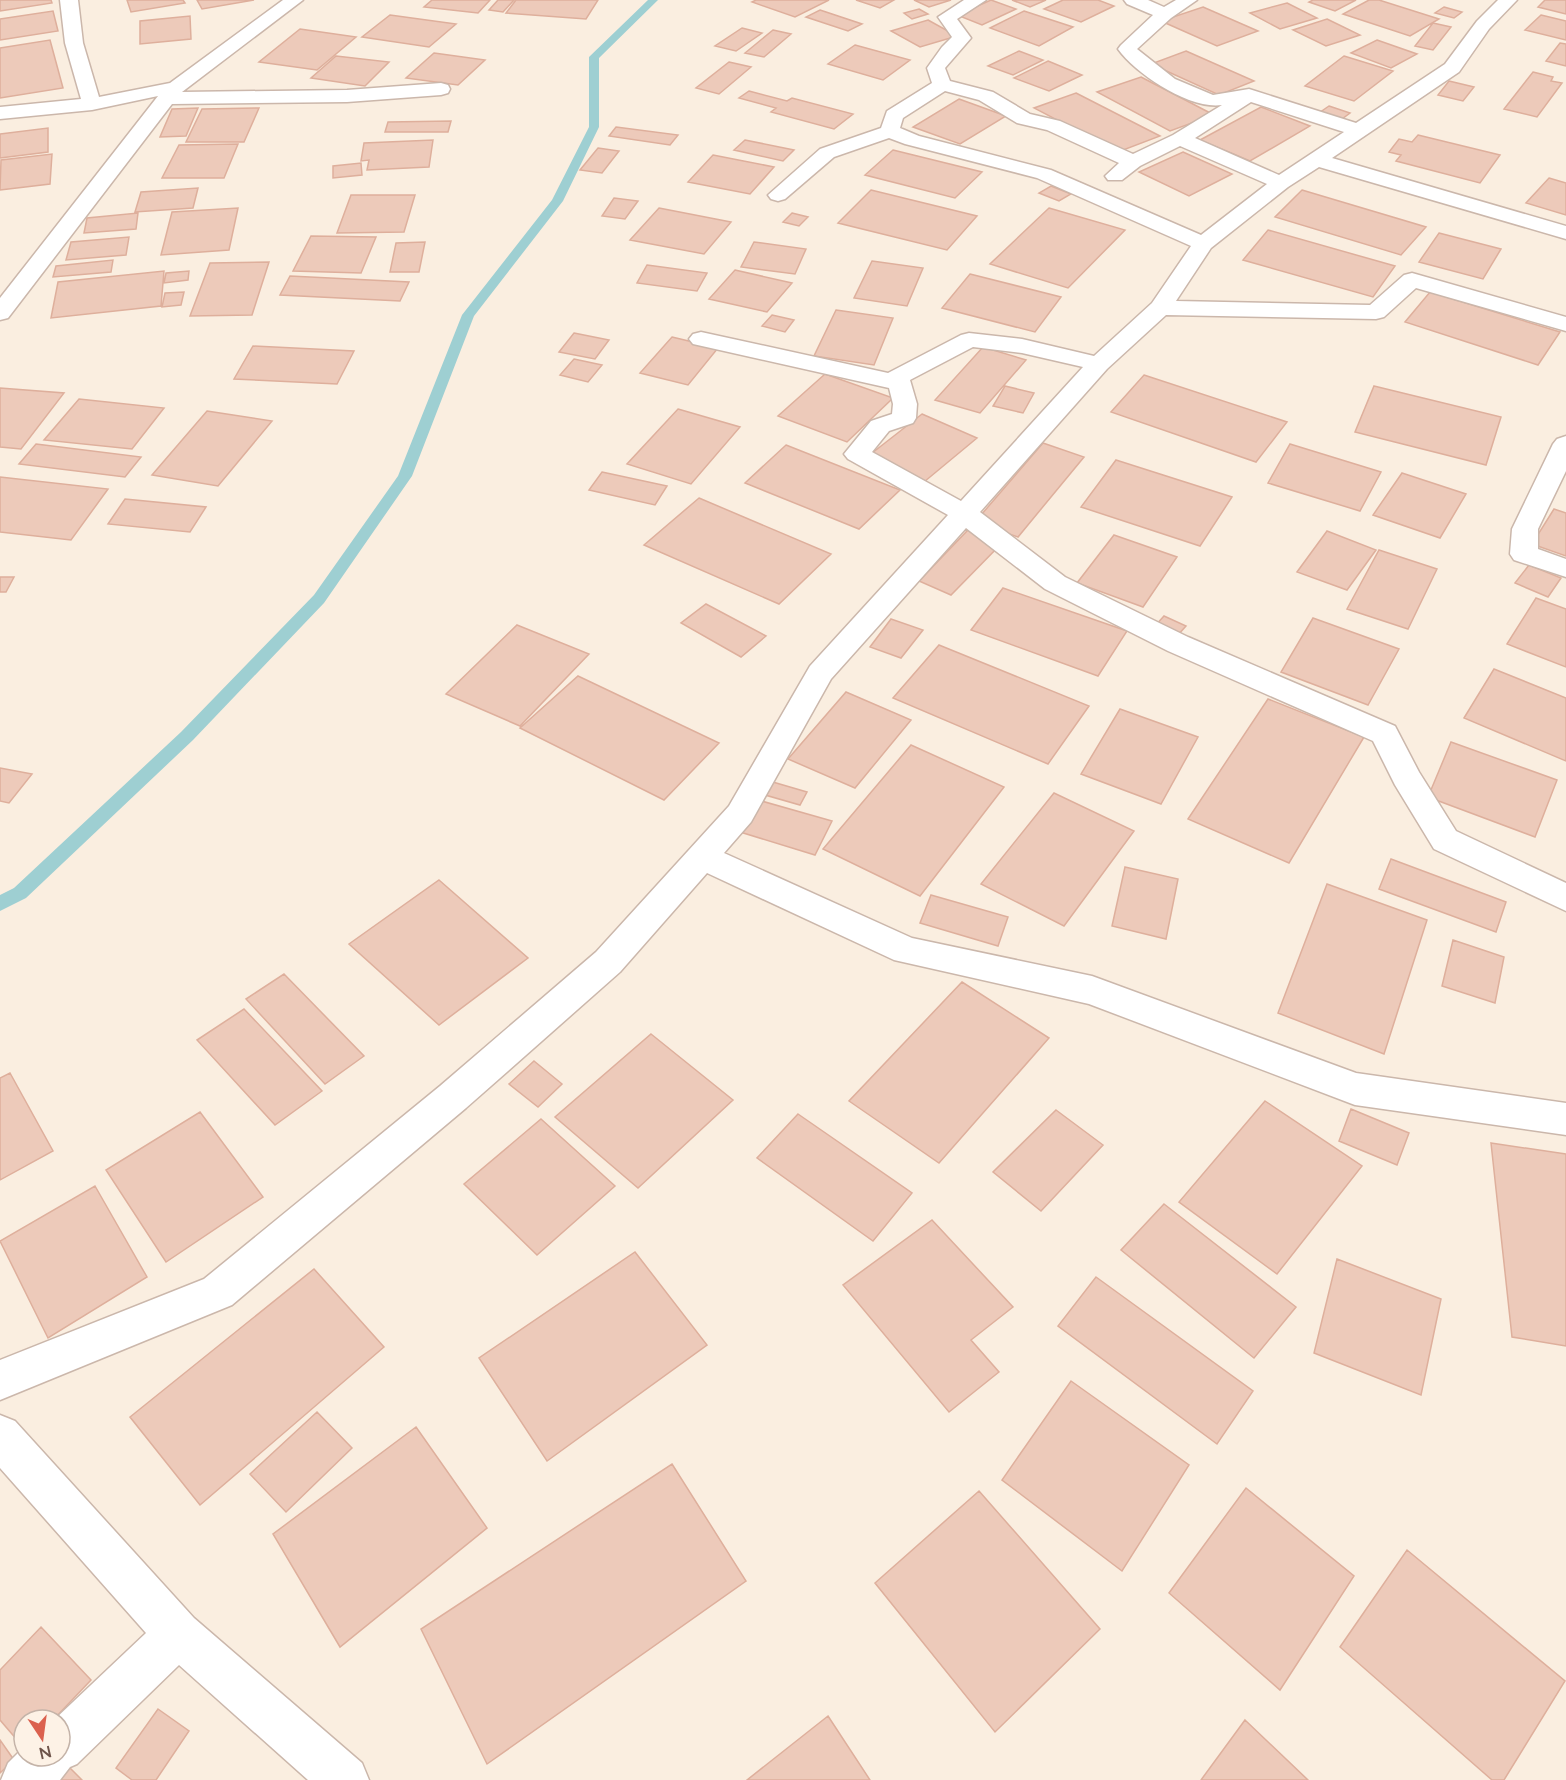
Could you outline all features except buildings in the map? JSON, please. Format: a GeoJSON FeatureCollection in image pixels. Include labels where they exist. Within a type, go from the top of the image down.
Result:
{"type":"FeatureCollection","features":[{"type":"Feature","properties":{"kind":"street"},"geometry":{"type":"LineString","coordinates":[[69,0],[74,43],[92,104]]}},
{"type":"Feature","properties":{"kind":"street"},"geometry":{"type":"LineString","coordinates":[[0,313],[145,123],[171,93],[294,0]]}},
{"type":"Feature","properties":{"kind":"street"},"geometry":{"type":"LineString","coordinates":[[942,85],[936,68],[948,51],[962,38],[947,17],[977,0]]}},
{"type":"Feature","properties":{"kind":"street"},"geometry":{"type":"LineString","coordinates":[[1133,0],[1165,14]]}},
{"type":"Feature","properties":{"kind":"street"},"geometry":{"type":"LineString","coordinates":[[1188,0],[1165,14],[1127,49],[1143,66],[1168,83],[1211,101],[1250,95],[1358,130]]}},
{"type":"Feature","properties":{"kind":"street"},"geometry":{"type":"LineString","coordinates":[[0,1380],[218,1292],[453,1097],[608,962],[740,814],[820,673],[1099,364],[1160,308],[1203,244],[1281,183],[1452,68],[1483,25],[1508,0]]}},
{"type":"Feature","properties":{"kind":"street"},"geometry":{"type":"LineString","coordinates":[[890,131],[894,115],[942,85],[986,96],[1024,119],[1053,125],[1133,162]]}},
{"type":"Feature","properties":{"kind":"street"},"geometry":{"type":"LineString","coordinates":[[0,113],[171,93],[347,96],[441,89]]}},
{"type":"Feature","properties":{"kind":"street"},"geometry":{"type":"LineString","coordinates":[[1090,194],[1133,162],[1180,139],[1250,95]]}},
{"type":"Feature","properties":{"kind":"street"},"geometry":{"type":"LineString","coordinates":[[92,104],[145,123]]}},
{"type":"Feature","properties":{"kind":"street"},"geometry":{"type":"LineString","coordinates":[[778,195],[827,153],[890,131],[912,140],[1044,174],[1203,244]]}},
{"type":"Feature","properties":{"kind":"street"},"geometry":{"type":"LineString","coordinates":[[1180,139],[1281,183]]}},
{"type":"Feature","properties":{"kind":"street"},"geometry":{"type":"LineString","coordinates":[[1317,160],[1566,233]]}},
{"type":"Feature","properties":{"kind":"street"},"geometry":{"type":"LineString","coordinates":[[1160,308],[1376,312],[1412,280],[1566,324]]}},
{"type":"Feature","properties":{"kind":"street"},"geometry":{"type":"LineString","coordinates":[[701,339],[900,383]]}},
{"type":"Feature","properties":{"kind":"street"},"geometry":{"type":"LineString","coordinates":[[1099,364],[1022,346],[969,339],[895,379],[900,383],[905,404],[904,418],[880,426],[857,454],[965,514],[1055,583],[1178,644],[1384,734],[1406,777],[1445,840],[1566,898]]}},
{"type":"Feature","properties":{"kind":"street"},"geometry":{"type":"LineString","coordinates":[[1566,444],[1525,529],[1524,554],[1566,568]]}},
{"type":"Feature","properties":{"kind":"street"},"geometry":{"type":"LineString","coordinates":[[702,857],[906,950],[1092,990],[1355,1089],[1566,1119]]}},
{"type":"Feature","properties":{"kind":"street"},"geometry":{"type":"LineString","coordinates":[[0,1436],[178,1634],[345,1780]]}},
{"type":"Feature","properties":{"kind":"street"},"geometry":{"type":"LineString","coordinates":[[72,1736],[178,1634]]}},
{"type":"Feature","properties":{"kind":"street"},"geometry":{"type":"LineString","coordinates":[[25,1780],[38,1768]]}},
{"type":"Feature","properties":{"kind":"waterway"},"geometry":{"type":"LineString","coordinates":[[0,904],[20,893],[187,736],[319,599],[405,476],[468,315],[557,201],[594,127],[594,57],[653,0]]}}]}
